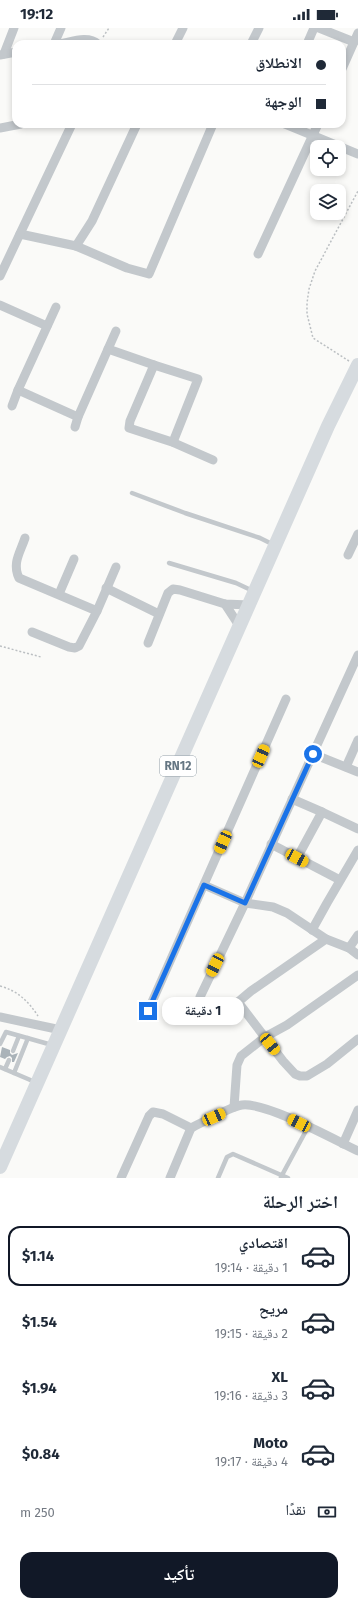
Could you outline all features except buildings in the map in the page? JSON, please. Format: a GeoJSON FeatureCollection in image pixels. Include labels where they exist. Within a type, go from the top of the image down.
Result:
{"type":"FeatureCollection","features":[{"type":"Feature","properties":{"kind":"main road","name":"RN12"},"geometry":{"type":"LineString","coordinates":[[0,1168],[325,433],[358,366]]}},
{"type":"Feature","properties":{"kind":"street"},"geometry":{"type":"LineString","coordinates":[[2,54],[14,28]]}},
{"type":"Feature","properties":{"kind":"street"},"geometry":{"type":"LineString","coordinates":[[56,40],[61,28]]}},
{"type":"Feature","properties":{"kind":"street"},"geometry":{"type":"LineString","coordinates":[[177,40],[183,28]]}},
{"type":"Feature","properties":{"kind":"street"},"geometry":{"type":"LineString","coordinates":[[253,40],[259,28]]}},
{"type":"Feature","properties":{"kind":"street"},"geometry":{"type":"LineString","coordinates":[[309,40],[314,28]]}},
{"type":"Feature","properties":{"kind":"street"},"geometry":{"type":"LineString","coordinates":[[319,28],[356,37],[346,60]]}},
{"type":"Feature","properties":{"kind":"street"},"geometry":{"type":"LineString","coordinates":[[2,54],[12,53]]}},
{"type":"Feature","properties":{"kind":"street"},"geometry":{"type":"LineString","coordinates":[[0,128],[12,126]]}},
{"type":"Feature","properties":{"kind":"street"},"geometry":{"type":"LineString","coordinates":[[0,276],[70,128]]}},
{"type":"Feature","properties":{"kind":"street"},"geometry":{"type":"LineString","coordinates":[[76,246],[92,221],[135,128]]}},
{"type":"Feature","properties":{"kind":"street"},"geometry":{"type":"LineString","coordinates":[[20,234],[76,246],[126,268],[149,274],[211,128]]}},
{"type":"Feature","properties":{"kind":"street"},"geometry":{"type":"LineString","coordinates":[[296,128],[358,154]]}},
{"type":"Feature","properties":{"kind":"street"},"geometry":{"type":"LineString","coordinates":[[258,254],[317,128]]}},
{"type":"Feature","properties":{"kind":"street"},"geometry":{"type":"LineString","coordinates":[[0,305],[47,326]]}},
{"type":"Feature","properties":{"kind":"street"},"geometry":{"type":"LineString","coordinates":[[12,406],[56,307]]}},
{"type":"Feature","properties":{"kind":"street"},"geometry":{"type":"LineString","coordinates":[[76,428],[78,417],[116,331]]}},
{"type":"Feature","properties":{"kind":"street"},"geometry":{"type":"LineString","coordinates":[[108,349],[154,366],[198,379],[173,442]]}},
{"type":"Feature","properties":{"kind":"street"},"geometry":{"type":"LineString","coordinates":[[154,366],[130,421],[129,428],[173,442],[212,460]]}},
{"type":"Feature","properties":{"kind":"street"},"geometry":{"type":"LineString","coordinates":[[18,390],[78,417]]}},
{"type":"Feature","properties":{"kind":"street"},"geometry":{"type":"LineString","coordinates":[[348,555],[358,534]]}},
{"type":"Feature","properties":{"kind":"street"},"geometry":{"type":"LineString","coordinates":[[26,538],[16,564],[15,570],[19,578],[97,611]]}},
{"type":"Feature","properties":{"kind":"street"},"geometry":{"type":"LineString","coordinates":[[59,594],[74,559]]}},
{"type":"Feature","properties":{"kind":"street"},"geometry":{"type":"LineString","coordinates":[[32,632],[69,647],[75,648],[80,646],[116,567]]}},
{"type":"Feature","properties":{"kind":"street"},"geometry":{"type":"LineString","coordinates":[[106,588],[160,614]]}},
{"type":"Feature","properties":{"kind":"street"},"geometry":{"type":"LineString","coordinates":[[148,643],[168,593],[173,589],[225,604],[249,605]]}},
{"type":"Feature","properties":{"kind":"street"},"geometry":{"type":"LineString","coordinates":[[225,604],[240,627]]}},
{"type":"Feature","properties":{"kind":"street"},"geometry":{"type":"LineString","coordinates":[[326,939],[251,991],[238,1002],[213,1015],[210,1015],[198,1004],[358,655]]}},
{"type":"Feature","properties":{"kind":"street"},"geometry":{"type":"LineString","coordinates":[[148,1011],[286,699]]}},
{"type":"Feature","properties":{"kind":"street"},"geometry":{"type":"LineString","coordinates":[[346,767],[358,740]]}},
{"type":"Feature","properties":{"kind":"street"},"geometry":{"type":"LineString","coordinates":[[313,754],[358,772]]}},
{"type":"Feature","properties":{"kind":"street"},"geometry":{"type":"LineString","coordinates":[[292,799],[358,829]]}},
{"type":"Feature","properties":{"kind":"street"},"geometry":{"type":"LineString","coordinates":[[297,858],[322,812]]}},
{"type":"Feature","properties":{"kind":"street"},"geometry":{"type":"LineString","coordinates":[[271,844],[340,880]]}},
{"type":"Feature","properties":{"kind":"street"},"geometry":{"type":"LineString","coordinates":[[312,930],[358,850]]}},
{"type":"Feature","properties":{"kind":"street"},"geometry":{"type":"LineString","coordinates":[[204,885],[245,903],[273,907],[287,912],[326,939],[349,948],[358,955]]}},
{"type":"Feature","properties":{"kind":"street"},"geometry":{"type":"LineString","coordinates":[[349,948],[358,935]]}},
{"type":"Feature","properties":{"kind":"street"},"geometry":{"type":"LineString","coordinates":[[234,1107],[238,1060],[265,1038],[287,1025],[358,976]]}},
{"type":"Feature","properties":{"kind":"street"},"geometry":{"type":"LineString","coordinates":[[238,1002],[282,1061],[295,1074],[300,1076],[307,1076],[327,1064],[358,1039]]}},
{"type":"Feature","properties":{"kind":"street"},"geometry":{"type":"LineString","coordinates":[[0,1017],[61,1030]]}},
{"type":"Feature","properties":{"kind":"street"},"geometry":{"type":"LineString","coordinates":[[170,1178],[191,1128],[241,1105],[255,1106],[289,1118],[358,1151]]}},
{"type":"Feature","properties":{"kind":"street"},"geometry":{"type":"LineString","coordinates":[[343,1144],[358,1110]]}},
{"type":"Feature","properties":{"kind":"street"},"geometry":{"type":"LineString","coordinates":[[121,1178],[151,1114],[156,1112],[163,1114],[191,1128]]}},
{"type":"Feature","properties":{"kind":"lane"},"geometry":{"type":"LineString","coordinates":[[132,493],[185,513],[260,538],[276,546]]}},
{"type":"Feature","properties":{"kind":"lane"},"geometry":{"type":"LineString","coordinates":[[169,563],[236,582],[255,592]]}},
{"type":"Feature","properties":{"kind":"lane"},"geometry":{"type":"LineString","coordinates":[[0,1044],[6,1032],[54,1046]]}},
{"type":"Feature","properties":{"kind":"lane"},"geometry":{"type":"LineString","coordinates":[[13,1051],[19,1036]]}},
{"type":"Feature","properties":{"kind":"lane"},"geometry":{"type":"LineString","coordinates":[[14,1073],[28,1038]]}},
{"type":"Feature","properties":{"kind":"lane"},"geometry":{"type":"LineString","coordinates":[[5,1069],[9,1060]]}},
{"type":"Feature","properties":{"kind":"lane"},"geometry":{"type":"LineString","coordinates":[[0,1067],[38,1083]]}},
{"type":"Feature","properties":{"kind":"lane"},"geometry":{"type":"LineString","coordinates":[[282,1177],[308,1127]]}},
{"type":"Feature","properties":{"kind":"lane"},"geometry":{"type":"LineString","coordinates":[[218,1178],[227,1157],[233,1154],[282,1177],[288,1178]]}},
{"type":"Feature","properties":{"kind":"path"},"geometry":{"type":"LineString","coordinates":[[101,40],[109,28]]}},
{"type":"Feature","properties":{"kind":"path"},"geometry":{"type":"LineString","coordinates":[[358,191],[316,271],[309,290],[307,303],[313,338],[358,366]]}},
{"type":"Feature","properties":{"kind":"path"},"geometry":{"type":"LineString","coordinates":[[0,646],[41,656]]}},
{"type":"Feature","properties":{"kind":"path"},"geometry":{"type":"LineString","coordinates":[[0,986],[17,992],[25,999],[46,1026]]}},
{"type":"Feature","properties":{"kind":"route"},"geometry":{"type":"LineString","coordinates":[[148,1011],[204,885],[245,903],[313,754]]}}]}
